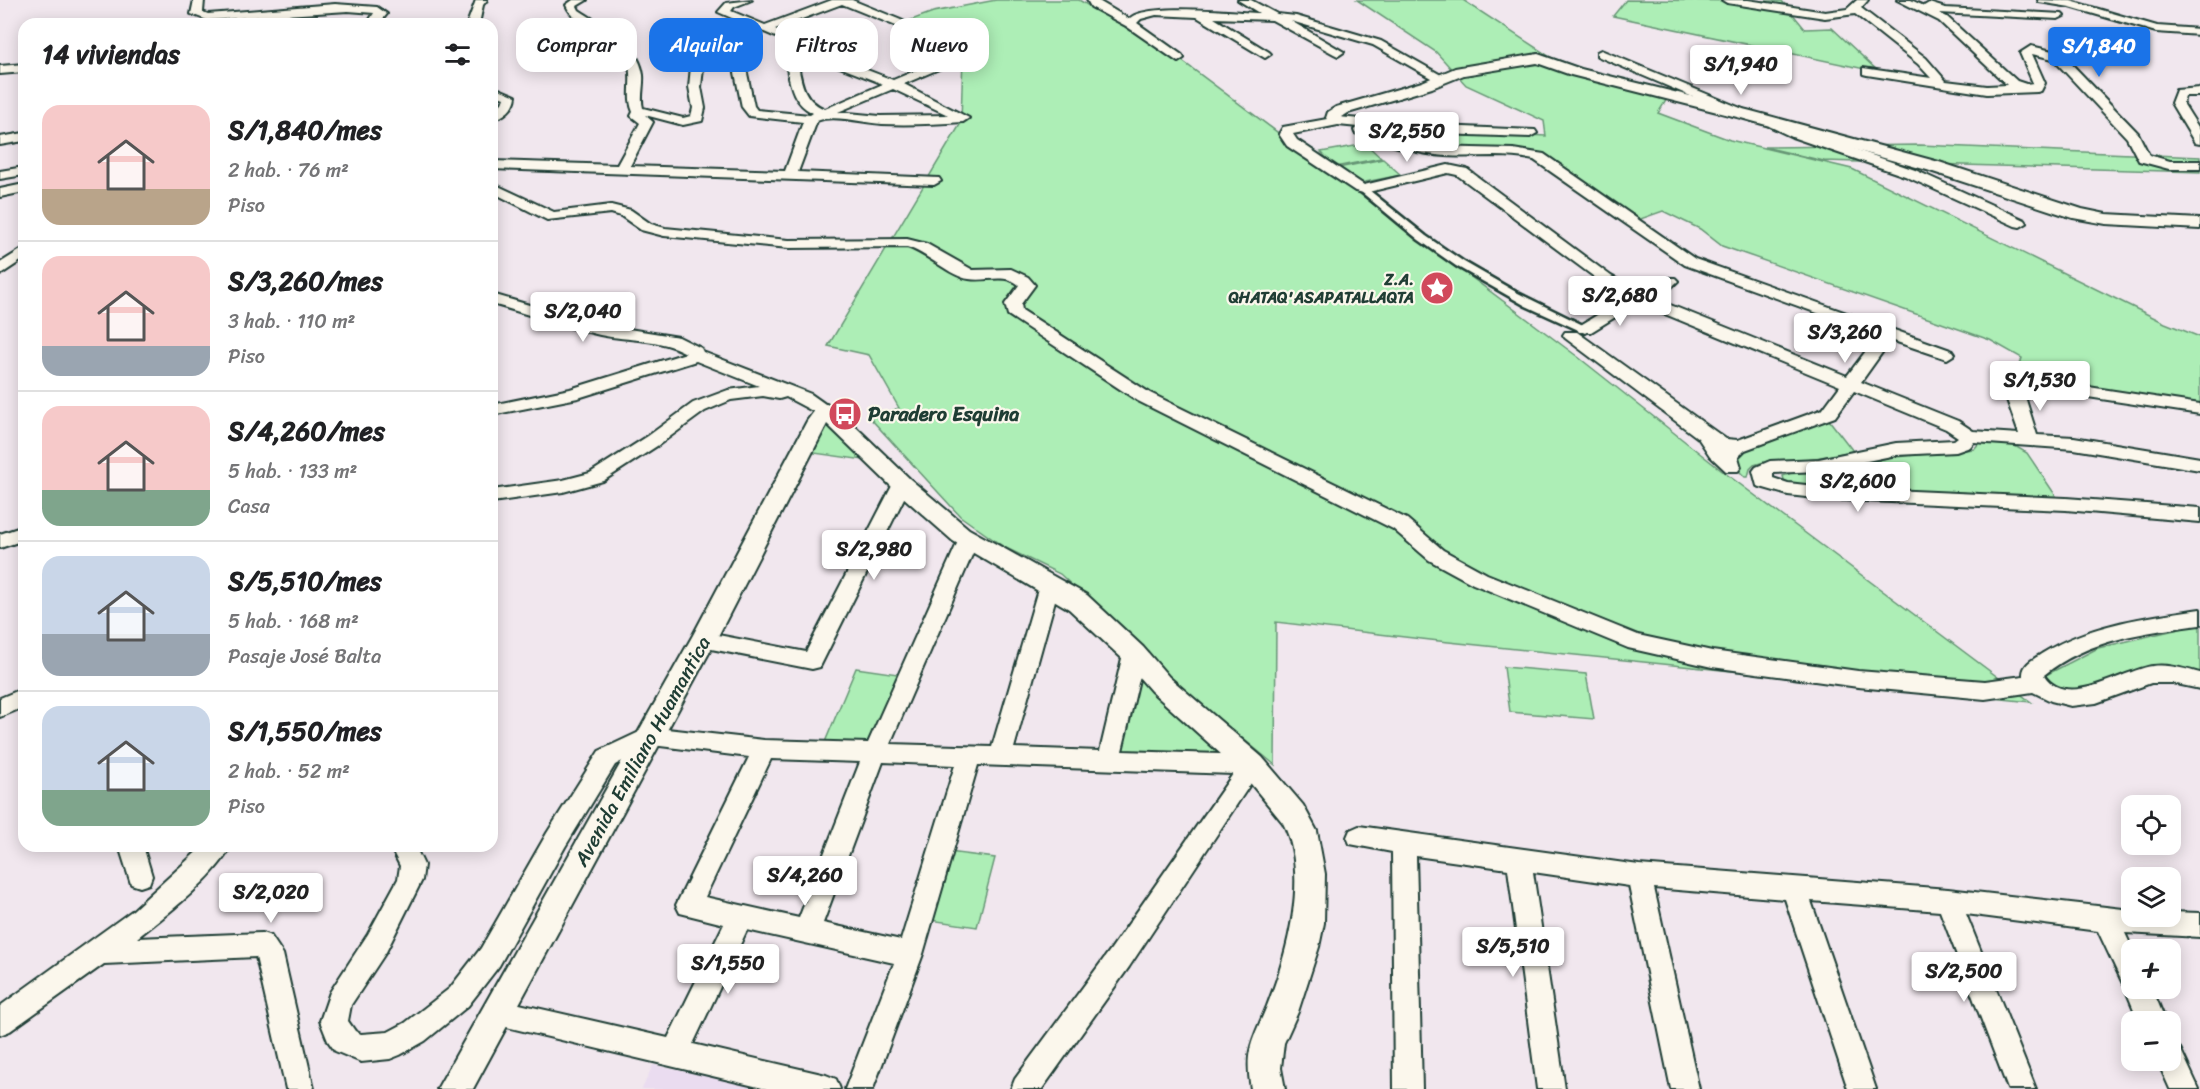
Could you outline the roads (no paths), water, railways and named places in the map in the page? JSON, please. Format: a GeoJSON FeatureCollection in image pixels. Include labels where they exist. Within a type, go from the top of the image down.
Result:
{"type":"FeatureCollection","features":[{"type":"Feature","properties":{"kind":"street"},"geometry":{"type":"LineString","coordinates":[[199,0],[197,15],[207,17],[348,9]]}},
{"type":"Feature","properties":{"kind":"street"},"geometry":{"type":"LineString","coordinates":[[290,0],[297,4],[377,10],[381,14],[378,18]]}},
{"type":"Feature","properties":{"kind":"street"},"geometry":{"type":"LineString","coordinates":[[474,18],[477,4],[482,0]]}},
{"type":"Feature","properties":{"kind":"street"},"geometry":{"type":"LineString","coordinates":[[582,0],[571,5],[574,12],[614,40],[635,63],[637,86],[634,103],[639,112],[637,116],[647,122],[622,168]]}},
{"type":"Feature","properties":{"kind":"street"},"geometry":{"type":"LineString","coordinates":[[747,0],[730,5],[724,12],[775,33]]}},
{"type":"Feature","properties":{"kind":"street"},"geometry":{"type":"LineString","coordinates":[[764,29],[842,0],[970,52],[817,116],[790,175]]}},
{"type":"Feature","properties":{"kind":"street"},"geometry":{"type":"LineString","coordinates":[[1092,0],[1178,58]]}},
{"type":"Feature","properties":{"kind":"street"},"geometry":{"type":"LineString","coordinates":[[1244,0],[1338,52]]}},
{"type":"Feature","properties":{"kind":"street"},"geometry":{"type":"LineString","coordinates":[[1727,0],[1825,15],[1844,14],[1859,4],[1922,61],[1942,84]]}},
{"type":"Feature","properties":{"kind":"street"},"geometry":{"type":"LineString","coordinates":[[1902,0],[1943,19],[2013,84],[2025,88]]}},
{"type":"Feature","properties":{"kind":"street"},"geometry":{"type":"LineString","coordinates":[[1916,0],[1944,11],[2058,16]]}},
{"type":"Feature","properties":{"kind":"street"},"geometry":{"type":"LineString","coordinates":[[2043,0],[2071,4],[2156,30],[2200,32]]}},
{"type":"Feature","properties":{"kind":"street"},"geometry":{"type":"LineString","coordinates":[[1130,24],[1137,16],[1145,13],[1197,12],[1292,18],[1377,44],[1442,79]]}},
{"type":"Feature","properties":{"kind":"street"},"geometry":{"type":"LineString","coordinates":[[1197,12],[1265,54]]}},
{"type":"Feature","properties":{"kind":"street"},"geometry":{"type":"LineString","coordinates":[[639,112],[652,111],[679,122],[697,118],[699,114],[695,87],[698,56],[706,50],[719,47],[736,50],[748,107],[753,113],[921,122],[963,118],[863,72]]}},
{"type":"Feature","properties":{"kind":"street"},"geometry":{"type":"LineString","coordinates":[[1867,71],[1987,90],[2037,88],[2039,83],[2026,53],[2031,50],[2051,52],[2133,136],[2144,158],[2169,165],[2200,165]]}},
{"type":"Feature","properties":{"kind":"street"},"geometry":{"type":"LineString","coordinates":[[1601,54],[1745,114]]}},
{"type":"Feature","properties":{"kind":"street"},"geometry":{"type":"LineString","coordinates":[[1947,354],[1690,262],[1539,157],[1519,153],[1432,152],[1382,138],[1338,121],[1334,118],[1334,114],[1460,71],[1538,58],[1609,81],[1745,114],[1933,166],[2079,214],[2106,219],[2200,224]]}},
{"type":"Feature","properties":{"kind":"street"},"geometry":{"type":"LineString","coordinates":[[0,70],[18,68]]}},
{"type":"Feature","properties":{"kind":"street"},"geometry":{"type":"LineString","coordinates":[[794,72],[801,98],[817,116]]}},
{"type":"Feature","properties":{"kind":"street"},"geometry":{"type":"LineString","coordinates":[[498,92],[510,96],[508,105],[498,112]]}},
{"type":"Feature","properties":{"kind":"street"},"geometry":{"type":"LineString","coordinates":[[2200,92],[2180,93],[2177,102],[2200,140]]}},
{"type":"Feature","properties":{"kind":"street"},"geometry":{"type":"LineString","coordinates":[[1530,133],[1441,130],[1338,121],[1288,130],[1286,134],[1292,143],[1355,188],[1364,189],[1454,169],[1606,279],[1642,299],[1952,425],[1962,430],[1966,436],[1964,443],[1956,446],[1896,449],[1819,465],[1770,467],[1762,471],[1761,476],[1764,482],[1788,489],[1824,493],[2066,504],[2200,515]]}},
{"type":"Feature","properties":{"kind":"street"},"geometry":{"type":"LineString","coordinates":[[1774,123],[1797,134],[1910,173],[2020,223]]}},
{"type":"Feature","properties":{"kind":"street"},"geometry":{"type":"LineString","coordinates":[[0,141],[18,137]]}},
{"type":"Feature","properties":{"kind":"street"},"geometry":{"type":"LineString","coordinates":[[498,165],[934,181]]}},
{"type":"Feature","properties":{"kind":"street"},"geometry":{"type":"LineString","coordinates":[[0,175],[18,172]]}},
{"type":"Feature","properties":{"kind":"street"},"geometry":{"type":"LineString","coordinates":[[0,193],[18,189]]}},
{"type":"Feature","properties":{"kind":"street"},"geometry":{"type":"LineString","coordinates":[[1364,189],[1440,251],[1474,274],[1551,314],[1578,332],[1706,435],[1716,452],[1732,467],[1728,455],[1739,446],[1829,413],[1852,385],[1887,334]]}},
{"type":"Feature","properties":{"kind":"street"},"geometry":{"type":"LineString","coordinates":[[498,190],[552,217],[611,209],[626,213],[646,226],[664,232],[789,244],[907,243],[922,247],[970,275],[1011,274],[1023,280],[1027,285],[1013,304],[1014,312],[1144,397],[1400,524],[1436,555],[1480,579],[1635,642],[1712,659],[1858,679],[1984,690],[2037,683]]}},
{"type":"Feature","properties":{"kind":"street"},"geometry":{"type":"LineString","coordinates":[[0,270],[18,256]]}},
{"type":"Feature","properties":{"kind":"street"},"geometry":{"type":"LineString","coordinates":[[1578,332],[1642,299],[1670,281]]}},
{"type":"Feature","properties":{"kind":"street"},"geometry":{"type":"LineString","coordinates":[[498,301],[602,331],[666,338],[686,345],[694,351],[695,355],[815,404],[902,484],[969,539],[1078,602],[1134,654],[1160,684],[1252,765],[1288,807],[1302,831],[1310,874],[1308,923],[1303,947],[1281,1012],[1267,1041],[1264,1068],[1268,1089]]}},
{"type":"Feature","properties":{"kind":"street"},"geometry":{"type":"LineString","coordinates":[[498,409],[619,381],[686,360],[695,355]]}},
{"type":"Feature","properties":{"kind":"street"},"geometry":{"type":"LineString","coordinates":[[2030,439],[2013,391],[2013,385],[2018,381],[2200,409]]}},
{"type":"Feature","properties":{"kind":"street"},"geometry":{"type":"LineString","coordinates":[[498,495],[563,486],[596,477],[654,440],[699,407],[728,395],[763,391],[815,404]]}},
{"type":"Feature","properties":{"kind":"street","name":"Avenida Emiliano Huamantica"},"geometry":{"type":"LineString","coordinates":[[454,1089],[703,640],[818,421],[815,404]]}},
{"type":"Feature","properties":{"kind":"street"},"geometry":{"type":"LineString","coordinates":[[1966,436],[2074,443],[2200,464]]}},
{"type":"Feature","properties":{"kind":"street"},"geometry":{"type":"LineString","coordinates":[[703,640],[812,661],[902,484]]}},
{"type":"Feature","properties":{"kind":"street"},"geometry":{"type":"LineString","coordinates":[[0,541],[18,534]]}},
{"type":"Feature","properties":{"kind":"street"},"geometry":{"type":"LineString","coordinates":[[807,930],[875,753],[969,539]]}},
{"type":"Feature","properties":{"kind":"street"},"geometry":{"type":"LineString","coordinates":[[999,757],[1049,586]]}},
{"type":"Feature","properties":{"kind":"street"},"geometry":{"type":"LineString","coordinates":[[2200,617],[2132,627],[2092,637],[2071,646],[2032,672],[2037,683],[2057,696],[2078,698],[2104,692],[2144,675],[2169,675],[2200,681]]}},
{"type":"Feature","properties":{"kind":"street"},"geometry":{"type":"LineString","coordinates":[[1109,760],[1134,654]]}},
{"type":"Feature","properties":{"kind":"street"},"geometry":{"type":"LineString","coordinates":[[0,708],[18,700]]}},
{"type":"Feature","properties":{"kind":"street"},"geometry":{"type":"LineString","coordinates":[[405,852],[412,865],[410,880],[377,944],[353,976],[339,1001],[334,1021],[345,1041],[361,1048],[390,1045],[415,1032],[459,997],[490,957],[556,840],[607,758],[650,736],[764,749],[1252,765]]}},
{"type":"Feature","properties":{"kind":"street"},"geometry":{"type":"LineString","coordinates":[[764,749],[689,905],[910,954]]}},
{"type":"Feature","properties":{"kind":"street"},"geometry":{"type":"LineString","coordinates":[[859,1089],[910,954],[969,756]]}},
{"type":"Feature","properties":{"kind":"street"},"geometry":{"type":"LineString","coordinates":[[1025,1089],[1120,958],[1252,765]]}},
{"type":"Feature","properties":{"kind":"street"},"geometry":{"type":"LineString","coordinates":[[1359,837],[1640,876],[1948,900],[2106,920],[2200,925]]}},
{"type":"Feature","properties":{"kind":"street"},"geometry":{"type":"LineString","coordinates":[[1404,845],[1408,1089]]}},
{"type":"Feature","properties":{"kind":"street"},"geometry":{"type":"LineString","coordinates":[[133,852],[140,876]]}},
{"type":"Feature","properties":{"kind":"street"},"geometry":{"type":"LineString","coordinates":[[0,1022],[100,952],[193,876],[214,852]]}},
{"type":"Feature","properties":{"kind":"street"},"geometry":{"type":"LineString","coordinates":[[1519,860],[1551,1089]]}},
{"type":"Feature","properties":{"kind":"street"},"geometry":{"type":"LineString","coordinates":[[1640,876],[1685,1089]]}},
{"type":"Feature","properties":{"kind":"street"},"geometry":{"type":"LineString","coordinates":[[1794,888],[1862,1089]]}},
{"type":"Feature","properties":{"kind":"street"},"geometry":{"type":"LineString","coordinates":[[1948,900],[2022,1089]]}},
{"type":"Feature","properties":{"kind":"street"},"geometry":{"type":"LineString","coordinates":[[675,1053],[740,918]]}},
{"type":"Feature","properties":{"kind":"street"},"geometry":{"type":"LineString","coordinates":[[2106,920],[2121,952]]}},
{"type":"Feature","properties":{"kind":"street"},"geometry":{"type":"LineString","coordinates":[[100,952],[262,945],[270,954],[300,1089]]}},
{"type":"Feature","properties":{"kind":"street"},"geometry":{"type":"LineString","coordinates":[[498,1012],[826,1089]]}},
{"type":"Feature","properties":{"kind":"street"},"geometry":{"type":"LineString","coordinates":[[2176,1071],[2185,1089]]}},
{"type":"Feature","properties":{"kind":"place","name":"Z.A. QHATAQ'ASAPATALLAQTA"},"geometry":{"type":"Point","coordinates":[1437,288]}},
{"type":"Feature","properties":{"kind":"place","name":"Paradero Esquina"},"geometry":{"type":"Point","coordinates":[845,414]}}]}
